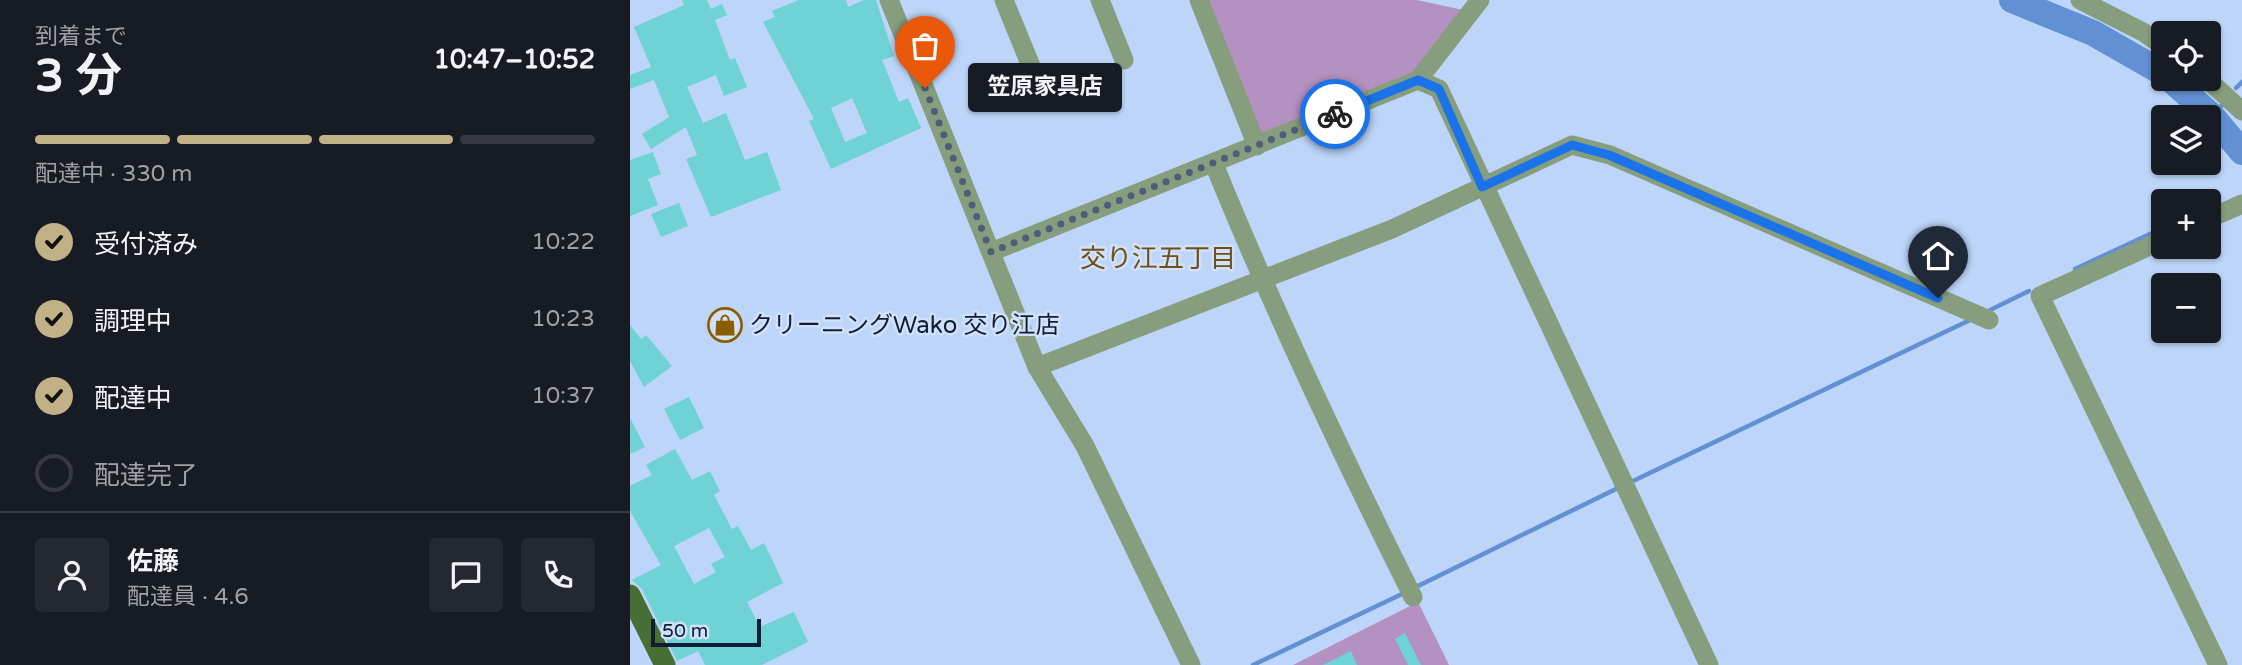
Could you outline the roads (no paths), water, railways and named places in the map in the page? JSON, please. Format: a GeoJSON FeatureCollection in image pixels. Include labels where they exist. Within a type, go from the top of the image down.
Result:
{"type":"FeatureCollection","features":[{"type":"Feature","properties":{"kind":"main road"},"geometry":{"type":"LineString","coordinates":[[630,595],[665,665]]}},
{"type":"Feature","properties":{"kind":"street"},"geometry":{"type":"LineString","coordinates":[[889,0],[1037,367],[1085,446],[1191,665]]}},
{"type":"Feature","properties":{"kind":"street"},"geometry":{"type":"LineString","coordinates":[[1004,0],[1042,93]]}},
{"type":"Feature","properties":{"kind":"street"},"geometry":{"type":"LineString","coordinates":[[1100,0],[1124,60]]}},
{"type":"Feature","properties":{"kind":"street"},"geometry":{"type":"LineString","coordinates":[[1199,0],[1257,145]]}},
{"type":"Feature","properties":{"kind":"street"},"geometry":{"type":"LineString","coordinates":[[2080,0],[2151,38]]}},
{"type":"Feature","properties":{"kind":"street"},"geometry":{"type":"LineString","coordinates":[[991,252],[1418,80],[1475,8]]}},
{"type":"Feature","properties":{"kind":"street"},"geometry":{"type":"LineString","coordinates":[[1418,80],[1439,89],[1482,187],[1709,665]]}},
{"type":"Feature","properties":{"kind":"street"},"geometry":{"type":"LineString","coordinates":[[2220,91],[2242,111]]}},
{"type":"Feature","properties":{"kind":"street"},"geometry":{"type":"LineString","coordinates":[[1037,367],[1392,229],[1572,145],[1609,155],[1989,320]]}},
{"type":"Feature","properties":{"kind":"street"},"geometry":{"type":"LineString","coordinates":[[1214,164],[1262,280],[1326,422],[1413,597]]}},
{"type":"Feature","properties":{"kind":"street"},"geometry":{"type":"LineString","coordinates":[[2221,213],[2242,204]]}},
{"type":"Feature","properties":{"kind":"street"},"geometry":{"type":"LineString","coordinates":[[2151,245],[2040,296],[2218,665]]}},
{"type":"Feature","properties":{"kind":"waterway"},"geometry":{"type":"LineString","coordinates":[[2012,0],[2093,33],[2151,66]]}},
{"type":"Feature","properties":{"kind":"waterway"},"geometry":{"type":"LineString","coordinates":[[2236,88],[2242,82]]}},
{"type":"Feature","properties":{"kind":"waterway"},"geometry":{"type":"LineString","coordinates":[[2184,91],[2212,116],[2242,152]]}},
{"type":"Feature","properties":{"kind":"waterway"},"geometry":{"type":"LineString","coordinates":[[2221,106],[2224,103]]}},
{"type":"Feature","properties":{"kind":"waterway"},"geometry":{"type":"LineString","coordinates":[[2075,269],[2151,234]]}},
{"type":"Feature","properties":{"kind":"waterway"},"geometry":{"type":"LineString","coordinates":[[1988,311],[2029,291]]}},
{"type":"Feature","properties":{"kind":"waterway"},"geometry":{"type":"LineString","coordinates":[[1631,482],[1970,320]]}},
{"type":"Feature","properties":{"kind":"waterway"},"geometry":{"type":"LineString","coordinates":[[1416,587],[1618,488],[1617,486]]}},
{"type":"Feature","properties":{"kind":"waterway"},"geometry":{"type":"LineString","coordinates":[[1253,665],[1402,594]]}},
{"type":"Feature","properties":{"kind":"place","name":"笠原家具店"},"geometry":{"type":"Point","coordinates":[925,88]}},
{"type":"Feature","properties":{"kind":"place","name":"クリーニングWako 交り江店"},"geometry":{"type":"Point","coordinates":[725,325]}},
{"type":"Feature","properties":{"kind":"district","name":"交り江五丁目"},"geometry":{"type":"Point","coordinates":[1158,258]}}]}
